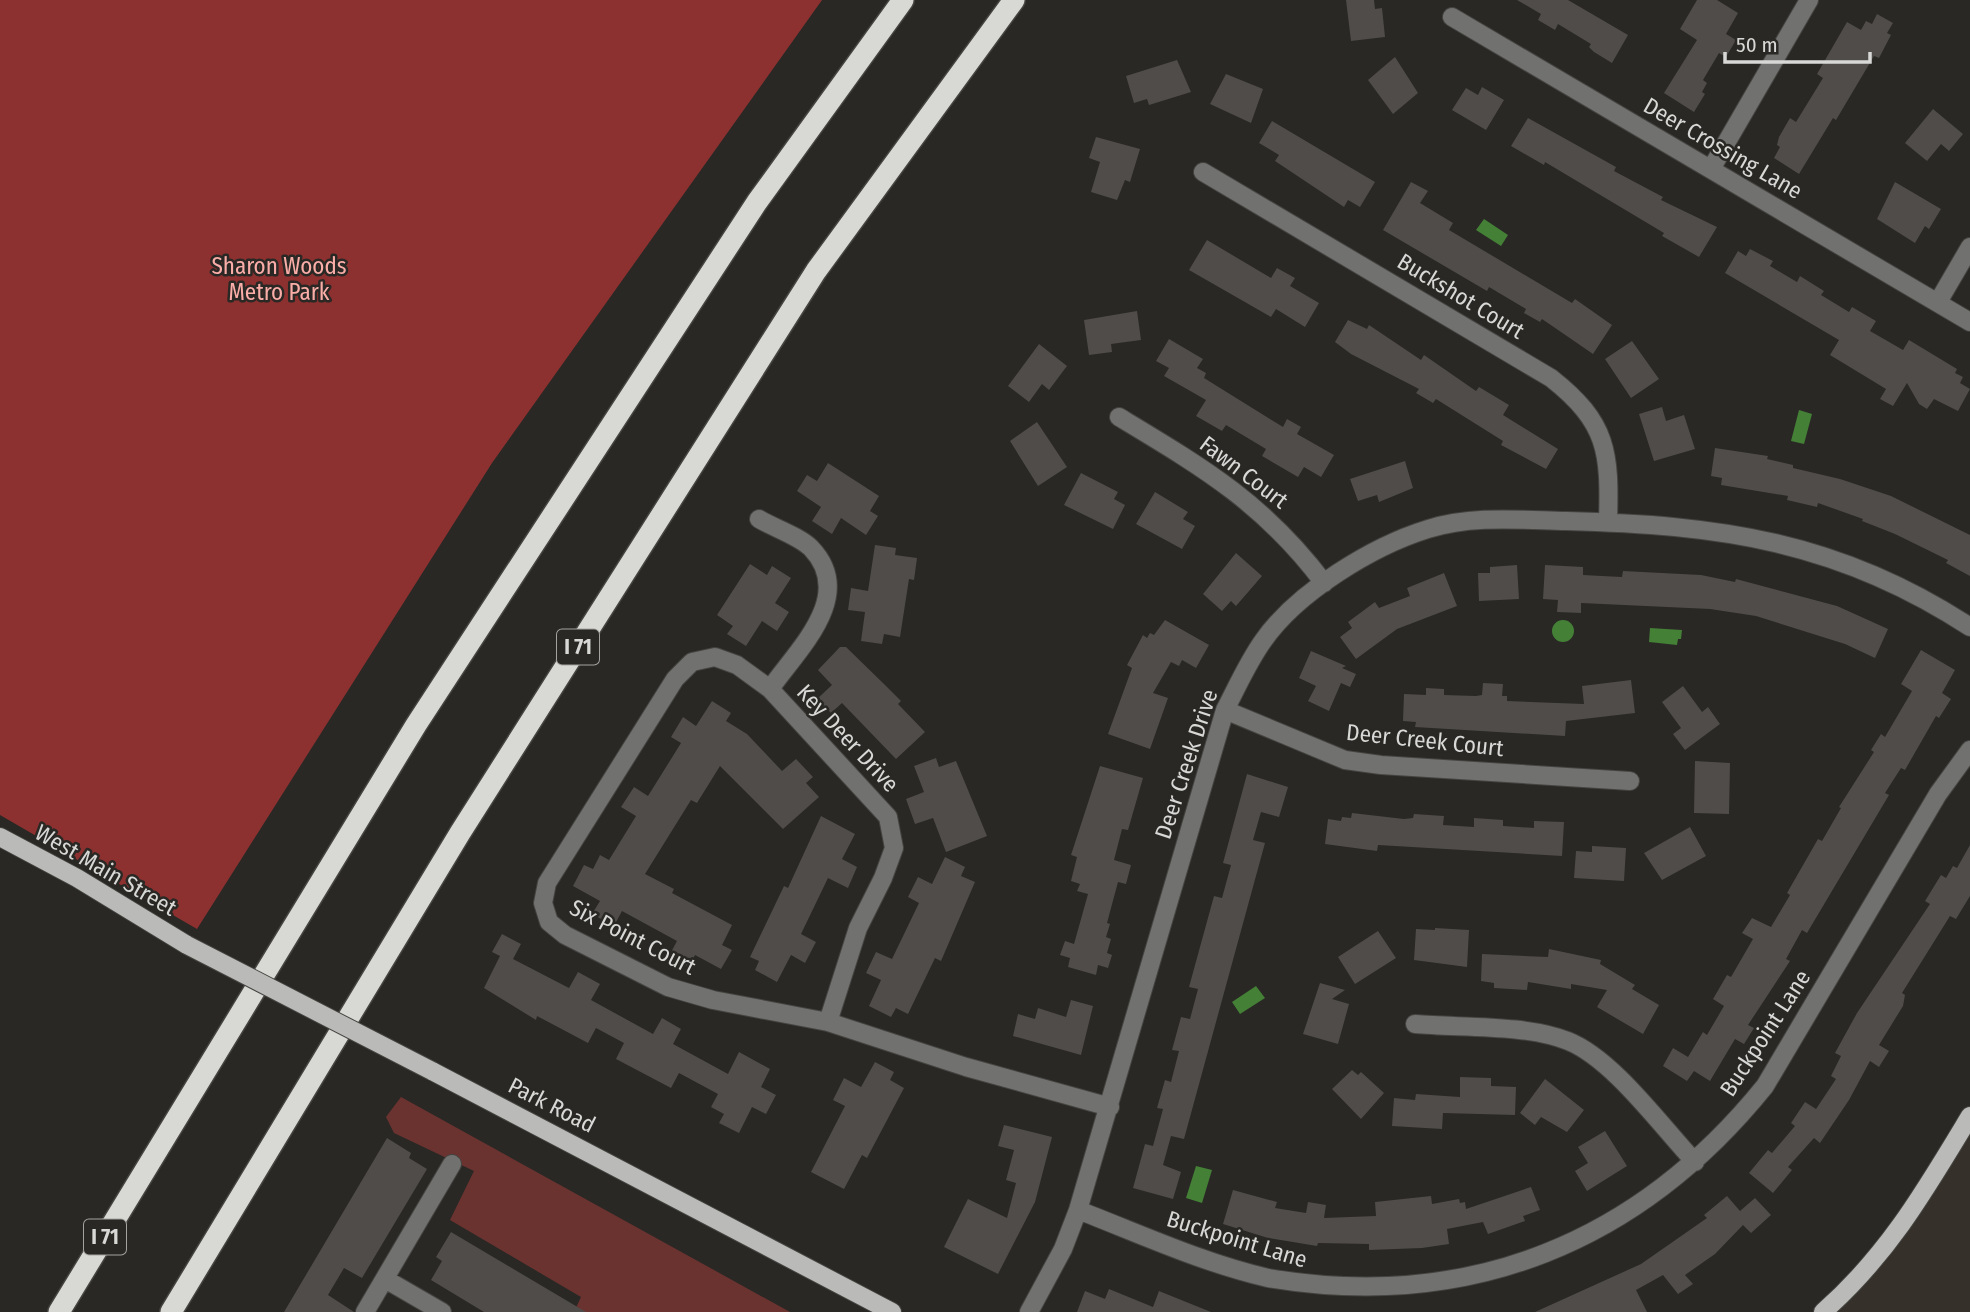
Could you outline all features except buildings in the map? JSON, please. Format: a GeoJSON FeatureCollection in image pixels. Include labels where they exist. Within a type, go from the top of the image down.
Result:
{"type":"FeatureCollection","features":[{"type":"Feature","properties":{"kind":"highway","name":"I 71"},"geometry":{"type":"LineString","coordinates":[[59,1312],[424,713],[757,202],[903,0]]}},
{"type":"Feature","properties":{"kind":"highway","name":"I 71"},"geometry":{"type":"LineString","coordinates":[[171,1312],[460,834],[816,271],[1014,0]]}},
{"type":"Feature","properties":{"kind":"main road","name":"West Main Street"},"geometry":{"type":"LineString","coordinates":[[0,837],[77,878],[187,945]]}},
{"type":"Feature","properties":{"kind":"main road","name":"Park Road"},"geometry":{"type":"LineString","coordinates":[[187,945],[892,1312]]}},
{"type":"Feature","properties":{"kind":"main road"},"geometry":{"type":"LineString","coordinates":[[1822,1312],[1850,1287],[1889,1245],[1970,1116]]}},
{"type":"Feature","properties":{"kind":"street"},"geometry":{"type":"LineString","coordinates":[[1711,169],[1809,0]]}},
{"type":"Feature","properties":{"kind":"street","name":"Deer Crossing Lane"},"geometry":{"type":"LineString","coordinates":[[1452,17],[1970,321]]}},
{"type":"Feature","properties":{"kind":"street","name":"Buckshot Court"},"geometry":{"type":"LineString","coordinates":[[1203,172],[1550,378],[1578,400],[1594,420],[1607,454],[1608,522]]}},
{"type":"Feature","properties":{"kind":"street"},"geometry":{"type":"LineString","coordinates":[[1938,302],[1970,247]]}},
{"type":"Feature","properties":{"kind":"street","name":"Fawn Court"},"geometry":{"type":"LineString","coordinates":[[1119,417],[1220,478],[1263,513],[1297,548],[1324,583]]}},
{"type":"Feature","properties":{"kind":"street"},"geometry":{"type":"LineString","coordinates":[[758,519],[811,547],[826,573],[828,603],[819,621],[770,689]]}},
{"type":"Feature","properties":{"kind":"street","name":"Deer Creek Drive"},"geometry":{"type":"LineString","coordinates":[[1029,1312],[1063,1249],[1078,1210],[1225,710],[1264,639],[1295,606],[1324,583],[1378,551],[1428,529],[1491,519],[1608,522],[1741,535],[1808,549],[1875,574],[1931,601],[1970,626]]}},
{"type":"Feature","properties":{"kind":"street","name":"Key Deer Drive"},"geometry":{"type":"LineString","coordinates":[[692,662],[715,657],[737,665],[770,689],[888,817],[894,848],[883,878],[858,928],[828,1022]]}},
{"type":"Feature","properties":{"kind":"street","name":"Six Point Court"},"geometry":{"type":"LineString","coordinates":[[692,662],[675,679],[547,883],[543,903],[549,922],[565,935],[668,987],[713,1000],[828,1022],[966,1066],[1110,1107]]}},
{"type":"Feature","properties":{"kind":"street","name":"Deer Creek Court"},"geometry":{"type":"LineString","coordinates":[[1225,710],[1345,760],[1381,765],[1630,781]]}},
{"type":"Feature","properties":{"kind":"street","name":"Buckpoint Lane"},"geometry":{"type":"LineString","coordinates":[[1078,1210],[1216,1263],[1267,1278],[1318,1288],[1390,1294],[1461,1283],[1531,1265],[1597,1235],[1649,1201],[1695,1162],[1732,1126],[1765,1086],[1938,794],[1970,750]]}},
{"type":"Feature","properties":{"kind":"street"},"geometry":{"type":"LineString","coordinates":[[1415,1024],[1532,1032],[1571,1042],[1604,1064],[1695,1162]]}},
{"type":"Feature","properties":{"kind":"street"},"geometry":{"type":"LineString","coordinates":[[366,1312],[452,1164]]}},
{"type":"Feature","properties":{"kind":"street"},"geometry":{"type":"LineString","coordinates":[[385,1279],[442,1312]]}},
{"type":"Feature","properties":{"kind":"shaded area"},"geometry":{"type":"Polygon","coordinates":[[[1484,219],[1508,235],[1501,246],[1476,230],[1484,219]]]}},
{"type":"Feature","properties":{"kind":"shaded area"},"geometry":{"type":"Polygon","coordinates":[[[1799,410],[1812,414],[1804,444],[1791,441],[1799,410]]]}},
{"type":"Feature","properties":{"kind":"shaded area"},"geometry":{"type":"Polygon","coordinates":[[[1563,620],[1571,623],[1574,631],[1571,639],[1563,642],[1555,639],[1552,631],[1555,623],[1563,620]]]}},
{"type":"Feature","properties":{"kind":"shaded area"},"geometry":{"type":"Polygon","coordinates":[[[1650,628],[1682,630],[1681,639],[1678,639],[1677,645],[1649,642],[1650,628]]]}},
{"type":"Feature","properties":{"kind":"shaded area"},"geometry":{"type":"Polygon","coordinates":[[[1256,986],[1265,998],[1240,1014],[1232,1002],[1256,986]]]}},
{"type":"Feature","properties":{"kind":"shaded area"},"geometry":{"type":"Polygon","coordinates":[[[401,1097],[790,1312],[574,1312],[581,1297],[450,1220],[474,1171],[394,1133],[386,1117],[401,1097]]]}},
{"type":"Feature","properties":{"kind":"shaded area"},"geometry":{"type":"Polygon","coordinates":[[[1970,1116],[1970,1312],[1823,1312],[1850,1287],[1970,1116]]]}},
{"type":"Feature","properties":{"kind":"shaded area"},"geometry":{"type":"Polygon","coordinates":[[[1196,1166],[1212,1170],[1202,1203],[1186,1198],[1196,1166]]]}},
{"type":"Feature","properties":{"kind":"green space","name":"Sharon Woods Metro Park"},"geometry":{"type":"Polygon","coordinates":[[[0,0],[822,0],[492,463],[197,929],[0,815],[0,0]]]}}]}
